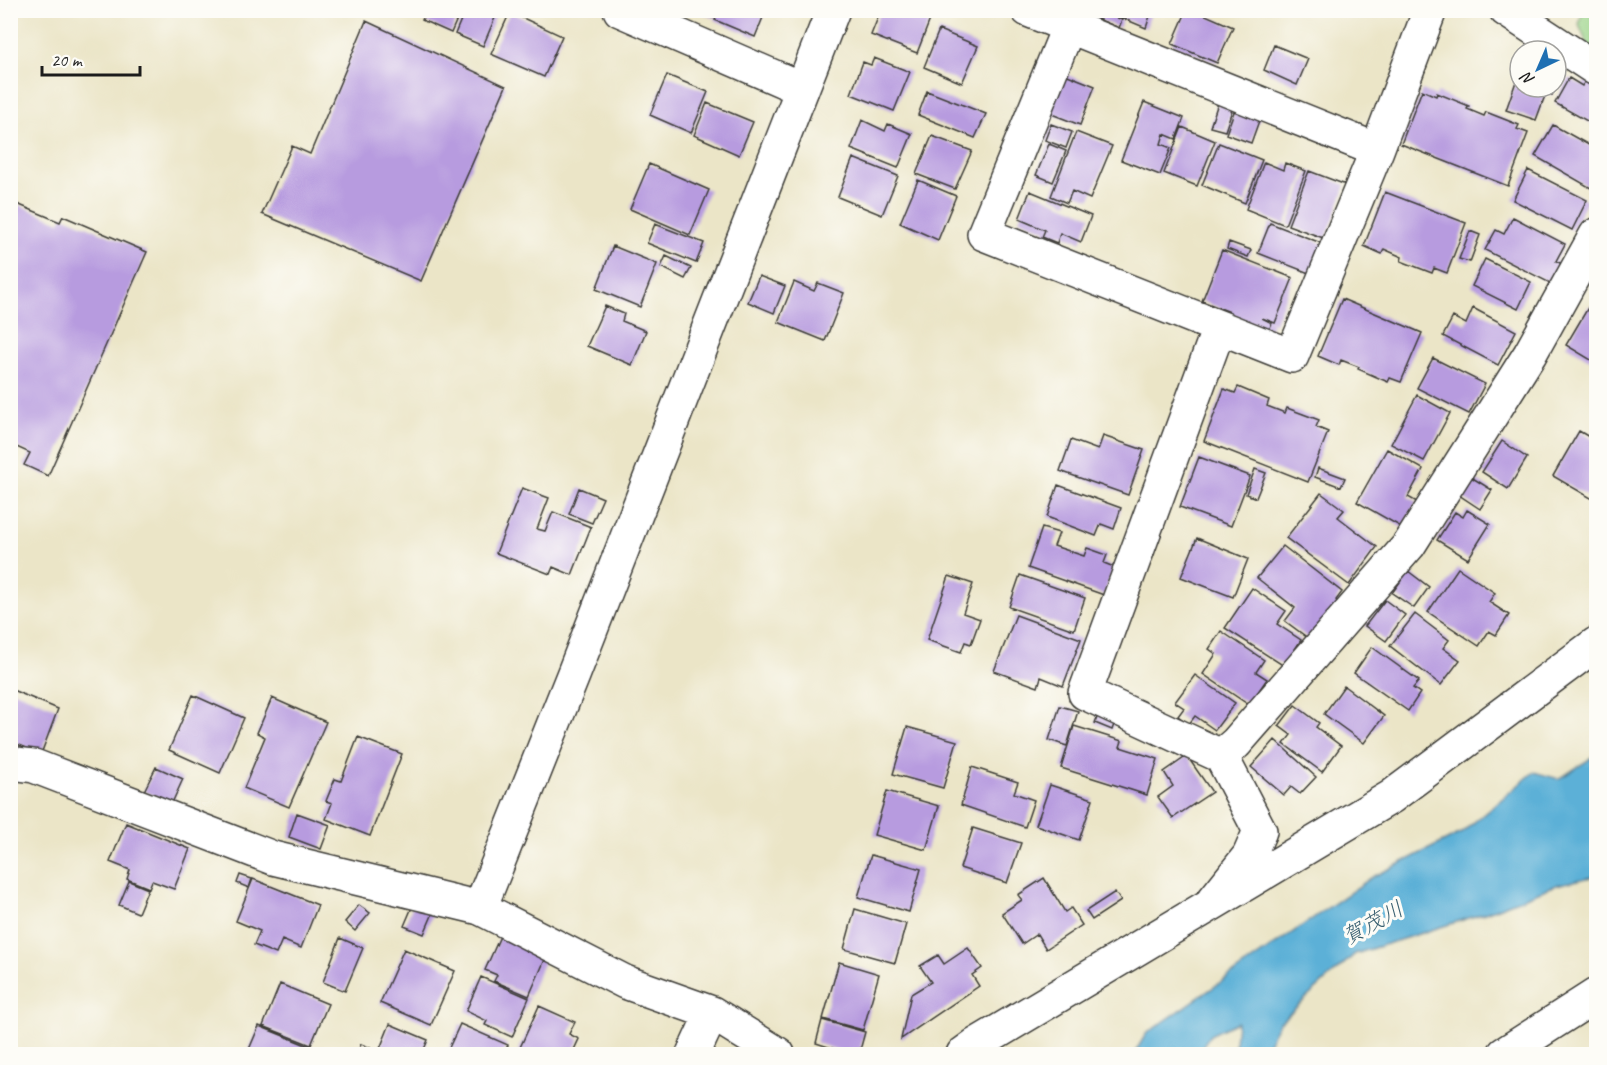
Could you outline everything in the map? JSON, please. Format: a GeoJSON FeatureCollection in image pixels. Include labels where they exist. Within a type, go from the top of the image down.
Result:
{"type":"FeatureCollection","features":[{"type":"Feature","properties":{"kind":"street"},"geometry":{"type":"LineString","coordinates":[[620,10],[802,89]]}},
{"type":"Feature","properties":{"kind":"street"},"geometry":{"type":"LineString","coordinates":[[480,908],[833,10]]}},
{"type":"Feature","properties":{"kind":"street"},"geometry":{"type":"LineString","coordinates":[[1028,10],[1377,150]]}},
{"type":"Feature","properties":{"kind":"street"},"geometry":{"type":"LineString","coordinates":[[1068,26],[984,234],[1292,356],[1377,150],[1430,10]]}},
{"type":"Feature","properties":{"kind":"street"},"geometry":{"type":"LineString","coordinates":[[1506,10],[1596,69]]}},
{"type":"Feature","properties":{"kind":"street"},"geometry":{"type":"LineString","coordinates":[[1221,756],[1236,743],[1409,545],[1530,354],[1596,235]]}},
{"type":"Feature","properties":{"kind":"street"},"geometry":{"type":"LineString","coordinates":[[1210,905],[1249,856],[1260,831],[1221,756],[1085,693],[1219,328]]}},
{"type":"Feature","properties":{"kind":"street"},"geometry":{"type":"LineString","coordinates":[[963,1054],[1391,797],[1596,644]]}},
{"type":"Feature","properties":{"kind":"street"},"geometry":{"type":"LineString","coordinates":[[10,763],[34,766],[273,858],[480,908],[625,982],[712,1013],[778,1054]]}},
{"type":"Feature","properties":{"kind":"street"},"geometry":{"type":"LineString","coordinates":[[1504,1054],[1596,994]]}},
{"type":"Feature","properties":{"kind":"street"},"geometry":{"type":"LineString","coordinates":[[693,1054],[712,1013]]}},
{"type":"Feature","properties":{"kind":"green space"},"geometry":{"type":"Polygon","coordinates":[[[1583,11],[1596,11],[1596,52],[1588,46],[1579,25],[1583,11]]]}},
{"type":"Feature","properties":{"kind":"water","name":"賀茂川"},"geometry":{"type":"Polygon","coordinates":[[[1596,755],[1596,876],[1556,885],[1485,913],[1355,954],[1279,1023],[1262,1054],[1234,1054],[1237,1022],[1210,1035],[1197,1054],[1134,1054],[1146,1034],[1371,878],[1461,833],[1534,772],[1559,779],[1596,755]]]}},
{"type":"Feature","properties":{"kind":"building"},"geometry":{"type":"Polygon","coordinates":[[[426,10],[461,10],[451,33],[422,20],[426,10]]]}},
{"type":"Feature","properties":{"kind":"building"},"geometry":{"type":"Polygon","coordinates":[[[465,10],[492,10],[497,13],[483,46],[455,34],[465,10]]]}},
{"type":"Feature","properties":{"kind":"building"},"geometry":{"type":"Polygon","coordinates":[[[696,10],[716,10],[713,18],[696,10]]]}},
{"type":"Feature","properties":{"kind":"building"},"geometry":{"type":"Polygon","coordinates":[[[720,10],[766,10],[755,37],[715,20],[720,10]]]}},
{"type":"Feature","properties":{"kind":"building"},"geometry":{"type":"Polygon","coordinates":[[[881,10],[928,10],[933,12],[917,53],[871,35],[881,10]]]}},
{"type":"Feature","properties":{"kind":"building"},"geometry":{"type":"Polygon","coordinates":[[[1090,10],[1099,10],[1122,20],[1119,28],[1088,15],[1090,10]]]}},
{"type":"Feature","properties":{"kind":"building"},"geometry":{"type":"Polygon","coordinates":[[[1103,10],[1152,10],[1146,28],[1103,10]]]}},
{"type":"Feature","properties":{"kind":"building"},"geometry":{"type":"Polygon","coordinates":[[[1187,10],[1205,10],[1203,14],[1233,27],[1217,63],[1172,44],[1187,10]]]}},
{"type":"Feature","properties":{"kind":"building"},"geometry":{"type":"Polygon","coordinates":[[[510,12],[562,36],[544,77],[491,54],[510,12]]]}},
{"type":"Feature","properties":{"kind":"building"},"geometry":{"type":"Polygon","coordinates":[[[366,21],[506,86],[421,281],[262,214],[292,146],[310,154],[366,21]]]}},
{"type":"Feature","properties":{"kind":"building"},"geometry":{"type":"Polygon","coordinates":[[[939,30],[978,46],[962,83],[924,67],[939,30]]]}},
{"type":"Feature","properties":{"kind":"building"},"geometry":{"type":"Polygon","coordinates":[[[1274,45],[1308,59],[1297,85],[1264,70],[1274,45]]]}},
{"type":"Feature","properties":{"kind":"building"},"geometry":{"type":"Polygon","coordinates":[[[874,58],[910,72],[894,111],[851,94],[863,62],[871,65],[874,58]]]}},
{"type":"Feature","properties":{"kind":"building"},"geometry":{"type":"Polygon","coordinates":[[[1065,74],[1095,86],[1080,125],[1049,113],[1065,74]]]}},
{"type":"Feature","properties":{"kind":"building"},"geometry":{"type":"Polygon","coordinates":[[[667,75],[708,92],[691,133],[650,115],[667,75]]]}},
{"type":"Feature","properties":{"kind":"building"},"geometry":{"type":"Polygon","coordinates":[[[1569,78],[1582,86],[1586,80],[1596,87],[1596,126],[1555,103],[1557,99],[1568,99],[1569,78]]]}},
{"type":"Feature","properties":{"kind":"building"},"geometry":{"type":"Polygon","coordinates":[[[1422,90],[1436,96],[1437,93],[1469,106],[1467,109],[1484,116],[1486,112],[1519,125],[1517,129],[1528,133],[1508,186],[1401,144],[1422,90]]]}},
{"type":"Feature","properties":{"kind":"building"},"geometry":{"type":"Polygon","coordinates":[[[927,91],[986,114],[975,138],[918,115],[927,91]]]}},
{"type":"Feature","properties":{"kind":"building"},"geometry":{"type":"Polygon","coordinates":[[[1510,99],[1544,99],[1536,120],[1506,110],[1510,99]]]}},
{"type":"Feature","properties":{"kind":"building"},"geometry":{"type":"Polygon","coordinates":[[[1144,102],[1184,118],[1176,139],[1164,134],[1161,144],[1171,148],[1160,175],[1121,160],[1144,102]]]}},
{"type":"Feature","properties":{"kind":"building"},"geometry":{"type":"Polygon","coordinates":[[[707,103],[753,122],[739,155],[694,135],[707,103]]]}},
{"type":"Feature","properties":{"kind":"building"},"geometry":{"type":"Polygon","coordinates":[[[1218,103],[1233,107],[1225,131],[1210,127],[1218,103]]]}},
{"type":"Feature","properties":{"kind":"building"},"geometry":{"type":"Polygon","coordinates":[[[1235,109],[1260,118],[1251,143],[1226,134],[1235,109]]]}},
{"type":"Feature","properties":{"kind":"building"},"geometry":{"type":"Polygon","coordinates":[[[862,120],[885,131],[888,124],[912,134],[898,168],[851,149],[862,120]]]}},
{"type":"Feature","properties":{"kind":"building"},"geometry":{"type":"Polygon","coordinates":[[[1051,124],[1072,132],[1066,148],[1045,140],[1051,124]]]}},
{"type":"Feature","properties":{"kind":"building"},"geometry":{"type":"Polygon","coordinates":[[[1553,125],[1596,149],[1596,191],[1535,156],[1553,125]]]}},
{"type":"Feature","properties":{"kind":"building"},"geometry":{"type":"Polygon","coordinates":[[[1182,127],[1215,141],[1197,186],[1164,173],[1182,127]]]}},
{"type":"Feature","properties":{"kind":"building"},"geometry":{"type":"Polygon","coordinates":[[[1076,132],[1112,146],[1090,199],[1072,191],[1067,203],[1051,196],[1076,132]]]}},
{"type":"Feature","properties":{"kind":"building"},"geometry":{"type":"Polygon","coordinates":[[[932,136],[972,151],[955,189],[916,174],[932,136]]]}},
{"type":"Feature","properties":{"kind":"building"},"geometry":{"type":"Polygon","coordinates":[[[1219,143],[1262,160],[1245,203],[1202,185],[1219,143]]]}},
{"type":"Feature","properties":{"kind":"building"},"geometry":{"type":"Polygon","coordinates":[[[1049,144],[1066,151],[1053,182],[1036,175],[1049,144]]]}},
{"type":"Feature","properties":{"kind":"building"},"geometry":{"type":"Polygon","coordinates":[[[853,158],[898,176],[882,215],[838,197],[853,158]]]}},
{"type":"Feature","properties":{"kind":"building"},"geometry":{"type":"Polygon","coordinates":[[[1264,162],[1283,170],[1285,163],[1306,171],[1285,225],[1246,209],[1264,162]]]}},
{"type":"Feature","properties":{"kind":"building"},"geometry":{"type":"Polygon","coordinates":[[[649,164],[709,190],[690,235],[630,209],[649,164]]]}},
{"type":"Feature","properties":{"kind":"building"},"geometry":{"type":"Polygon","coordinates":[[[1528,170],[1587,200],[1572,230],[1513,200],[1528,170]]]}},
{"type":"Feature","properties":{"kind":"building"},"geometry":{"type":"Polygon","coordinates":[[[1309,171],[1346,185],[1326,239],[1288,225],[1309,171]]]}},
{"type":"Feature","properties":{"kind":"building"},"geometry":{"type":"Polygon","coordinates":[[[918,180],[956,196],[938,240],[900,223],[918,180]]]}},
{"type":"Feature","properties":{"kind":"building"},"geometry":{"type":"Polygon","coordinates":[[[1030,191],[1091,216],[1081,242],[1060,233],[1057,243],[1042,237],[1045,230],[1019,219],[1030,191]]]}},
{"type":"Feature","properties":{"kind":"building"},"geometry":{"type":"Polygon","coordinates":[[[1385,192],[1466,223],[1447,273],[1434,268],[1432,273],[1401,261],[1402,257],[1384,249],[1382,254],[1364,246],[1385,192]]]}},
{"type":"Feature","properties":{"kind":"building"},"geometry":{"type":"Polygon","coordinates":[[[10,201],[60,222],[63,216],[147,252],[48,476],[24,465],[30,453],[10,444],[10,201]]]}},
{"type":"Feature","properties":{"kind":"building"},"geometry":{"type":"Polygon","coordinates":[[[1513,217],[1565,244],[1556,261],[1564,265],[1554,285],[1485,250],[1496,230],[1504,234],[1513,217]]]}},
{"type":"Feature","properties":{"kind":"building"},"geometry":{"type":"Polygon","coordinates":[[[1270,223],[1326,245],[1314,275],[1258,253],[1270,223]]]}},
{"type":"Feature","properties":{"kind":"building"},"geometry":{"type":"Polygon","coordinates":[[[655,224],[704,243],[696,263],[647,243],[655,224]]]}},
{"type":"Feature","properties":{"kind":"building"},"geometry":{"type":"Polygon","coordinates":[[[1470,231],[1480,235],[1470,262],[1459,259],[1470,231]]]}},
{"type":"Feature","properties":{"kind":"building"},"geometry":{"type":"Polygon","coordinates":[[[1229,242],[1251,250],[1248,257],[1227,249],[1229,242]]]}},
{"type":"Feature","properties":{"kind":"building"},"geometry":{"type":"Polygon","coordinates":[[[613,246],[657,264],[640,307],[596,289],[613,246]]]}},
{"type":"Feature","properties":{"kind":"building"},"geometry":{"type":"Polygon","coordinates":[[[1222,250],[1293,278],[1275,323],[1262,318],[1272,323],[1269,330],[1202,301],[1222,250]]]}},
{"type":"Feature","properties":{"kind":"building"},"geometry":{"type":"Polygon","coordinates":[[[666,256],[691,268],[685,279],[661,267],[666,256]]]}},
{"type":"Feature","properties":{"kind":"building"},"geometry":{"type":"Polygon","coordinates":[[[1485,259],[1531,282],[1518,309],[1472,286],[1485,259]]]}},
{"type":"Feature","properties":{"kind":"building"},"geometry":{"type":"Polygon","coordinates":[[[759,276],[785,286],[774,313],[748,302],[759,276]]]}},
{"type":"Feature","properties":{"kind":"building"},"geometry":{"type":"Polygon","coordinates":[[[794,282],[814,291],[818,283],[844,293],[825,341],[778,322],[794,282]]]}},
{"type":"Feature","properties":{"kind":"building"},"geometry":{"type":"Polygon","coordinates":[[[1342,299],[1422,333],[1401,382],[1390,378],[1388,382],[1341,360],[1339,365],[1318,356],[1342,299]]]}},
{"type":"Feature","properties":{"kind":"building"},"geometry":{"type":"Polygon","coordinates":[[[605,306],[624,314],[622,321],[646,331],[632,365],[587,346],[605,306]]]}},
{"type":"Feature","properties":{"kind":"building"},"geometry":{"type":"Polygon","coordinates":[[[1589,306],[1596,310],[1596,363],[1566,345],[1589,306]]]}},
{"type":"Feature","properties":{"kind":"building"},"geometry":{"type":"Polygon","coordinates":[[[1473,308],[1516,331],[1498,365],[1443,336],[1453,317],[1466,324],[1473,308]]]}},
{"type":"Feature","properties":{"kind":"building"},"geometry":{"type":"Polygon","coordinates":[[[1433,358],[1485,384],[1469,414],[1417,388],[1433,358]]]}},
{"type":"Feature","properties":{"kind":"building"},"geometry":{"type":"Polygon","coordinates":[[[1238,387],[1269,400],[1267,406],[1285,413],[1287,408],[1319,420],[1316,427],[1328,432],[1308,482],[1204,441],[1224,389],[1235,393],[1238,387]]]}},
{"type":"Feature","properties":{"kind":"building"},"geometry":{"type":"Polygon","coordinates":[[[1417,395],[1450,413],[1424,461],[1391,444],[1417,395]]]}},
{"type":"Feature","properties":{"kind":"building"},"geometry":{"type":"Polygon","coordinates":[[[1579,431],[1596,441],[1596,501],[1553,476],[1579,431]]]}},
{"type":"Feature","properties":{"kind":"building"},"geometry":{"type":"Polygon","coordinates":[[[1103,436],[1144,450],[1128,495],[1060,471],[1071,440],[1098,450],[1103,436]]]}},
{"type":"Feature","properties":{"kind":"building"},"geometry":{"type":"Polygon","coordinates":[[[1502,441],[1527,458],[1508,489],[1482,472],[1502,441]]]}},
{"type":"Feature","properties":{"kind":"building"},"geometry":{"type":"Polygon","coordinates":[[[1387,449],[1423,469],[1408,497],[1417,502],[1403,528],[1357,502],[1387,449]]]}},
{"type":"Feature","properties":{"kind":"building"},"geometry":{"type":"Polygon","coordinates":[[[1199,457],[1250,476],[1231,526],[1180,507],[1199,457]]]}},
{"type":"Feature","properties":{"kind":"building"},"geometry":{"type":"Polygon","coordinates":[[[1318,468],[1345,478],[1341,487],[1315,477],[1318,468]]]}},
{"type":"Feature","properties":{"kind":"building"},"geometry":{"type":"Polygon","coordinates":[[[1255,469],[1266,473],[1256,498],[1246,494],[1255,469]]]}},
{"type":"Feature","properties":{"kind":"building"},"geometry":{"type":"Polygon","coordinates":[[[1471,477],[1492,490],[1480,509],[1459,495],[1471,477]]]}},
{"type":"Feature","properties":{"kind":"building"},"geometry":{"type":"Polygon","coordinates":[[[1058,485],[1121,508],[1114,529],[1101,524],[1096,536],[1047,517],[1058,485]]]}},
{"type":"Feature","properties":{"kind":"building"},"geometry":{"type":"Polygon","coordinates":[[[522,488],[549,498],[537,529],[545,531],[553,512],[591,527],[572,575],[553,567],[550,574],[496,553],[522,488]]]}},
{"type":"Feature","properties":{"kind":"building"},"geometry":{"type":"Polygon","coordinates":[[[579,488],[603,498],[592,523],[569,514],[579,488]]]}},
{"type":"Feature","properties":{"kind":"building"},"geometry":{"type":"Polygon","coordinates":[[[1321,493],[1344,510],[1338,517],[1377,547],[1349,585],[1286,538],[1321,493]]]}},
{"type":"Feature","properties":{"kind":"building"},"geometry":{"type":"Polygon","coordinates":[[[1467,510],[1490,524],[1468,559],[1437,540],[1455,512],[1463,517],[1467,510]]]}},
{"type":"Feature","properties":{"kind":"building"},"geometry":{"type":"Polygon","coordinates":[[[1042,528],[1059,533],[1054,546],[1084,556],[1087,548],[1107,555],[1104,563],[1114,567],[1104,595],[1028,568],[1042,528]]]}},
{"type":"Feature","properties":{"kind":"building"},"geometry":{"type":"Polygon","coordinates":[[[1197,538],[1248,559],[1233,597],[1181,577],[1197,538]]]}},
{"type":"Feature","properties":{"kind":"building"},"geometry":{"type":"Polygon","coordinates":[[[1283,546],[1342,592],[1336,600],[1341,604],[1312,641],[1285,621],[1295,608],[1257,578],[1283,546]]]}},
{"type":"Feature","properties":{"kind":"building"},"geometry":{"type":"Polygon","coordinates":[[[1458,568],[1495,593],[1489,602],[1509,615],[1496,635],[1489,631],[1479,646],[1428,612],[1458,568]]]}},
{"type":"Feature","properties":{"kind":"building"},"geometry":{"type":"Polygon","coordinates":[[[1408,571],[1429,587],[1414,608],[1392,593],[1408,571]]]}},
{"type":"Feature","properties":{"kind":"building"},"geometry":{"type":"Polygon","coordinates":[[[1020,575],[1085,598],[1074,630],[1009,607],[1020,575]]]}},
{"type":"Feature","properties":{"kind":"building"},"geometry":{"type":"Polygon","coordinates":[[[949,576],[973,584],[963,613],[980,619],[971,644],[965,642],[961,652],[927,640],[949,576]]]}},
{"type":"Feature","properties":{"kind":"building"},"geometry":{"type":"Polygon","coordinates":[[[1252,588],[1286,611],[1277,624],[1301,640],[1284,666],[1225,628],[1252,588]]]}},
{"type":"Feature","properties":{"kind":"building"},"geometry":{"type":"Polygon","coordinates":[[[1385,600],[1405,615],[1386,641],[1365,626],[1385,600]]]}},
{"type":"Feature","properties":{"kind":"building"},"geometry":{"type":"Polygon","coordinates":[[[1415,614],[1449,640],[1443,648],[1460,660],[1441,685],[1390,646],[1415,614]]]}},
{"type":"Feature","properties":{"kind":"building"},"geometry":{"type":"Polygon","coordinates":[[[1016,615],[1081,639],[1063,686],[1041,677],[1038,687],[994,671],[1016,615]]]}},
{"type":"Feature","properties":{"kind":"building"},"geometry":{"type":"Polygon","coordinates":[[[1221,631],[1264,660],[1256,672],[1267,679],[1249,705],[1203,674],[1216,654],[1209,649],[1221,631]]]}},
{"type":"Feature","properties":{"kind":"building"},"geometry":{"type":"Polygon","coordinates":[[[1372,647],[1419,681],[1413,688],[1420,693],[1408,711],[1354,673],[1372,647]]]}},
{"type":"Feature","properties":{"kind":"building"},"geometry":{"type":"Polygon","coordinates":[[[1195,675],[1235,703],[1215,730],[1195,716],[1189,724],[1178,716],[1184,708],[1175,702],[1195,675]]]}},
{"type":"Feature","properties":{"kind":"building"},"geometry":{"type":"Polygon","coordinates":[[[1344,686],[1384,716],[1364,743],[1324,714],[1344,686]]]}},
{"type":"Feature","properties":{"kind":"building"},"geometry":{"type":"Polygon","coordinates":[[[10,689],[58,709],[41,754],[10,741],[10,689]]]}},
{"type":"Feature","properties":{"kind":"building"},"geometry":{"type":"Polygon","coordinates":[[[193,695],[244,718],[220,773],[169,750],[193,695]]]}},
{"type":"Feature","properties":{"kind":"building"},"geometry":{"type":"Polygon","coordinates":[[[272,698],[326,722],[289,807],[244,788],[265,737],[257,733],[272,698]]]}},
{"type":"Feature","properties":{"kind":"building"},"geometry":{"type":"Polygon","coordinates":[[[1295,705],[1319,723],[1316,727],[1341,746],[1322,772],[1284,744],[1291,735],[1279,726],[1295,705]]]}},
{"type":"Feature","properties":{"kind":"building"},"geometry":{"type":"Polygon","coordinates":[[[1060,706],[1078,711],[1067,746],[1049,740],[1060,706]]]}},
{"type":"Feature","properties":{"kind":"building"},"geometry":{"type":"Polygon","coordinates":[[[1099,712],[1116,719],[1112,730],[1095,723],[1099,712]]]}},
{"type":"Feature","properties":{"kind":"building"},"geometry":{"type":"Polygon","coordinates":[[[1074,726],[1122,741],[1120,747],[1158,759],[1147,795],[1061,768],[1074,726]]]}},
{"type":"Feature","properties":{"kind":"building"},"geometry":{"type":"Polygon","coordinates":[[[907,727],[957,741],[943,788],[893,774],[907,727]]]}},
{"type":"Feature","properties":{"kind":"building"},"geometry":{"type":"Polygon","coordinates":[[[358,737],[402,754],[370,836],[326,819],[332,803],[326,801],[335,779],[341,781],[358,737]]]}},
{"type":"Feature","properties":{"kind":"building"},"geometry":{"type":"Polygon","coordinates":[[[1275,740],[1316,777],[1300,794],[1291,787],[1284,795],[1251,767],[1275,740]]]}},
{"type":"Feature","properties":{"kind":"building"},"geometry":{"type":"Polygon","coordinates":[[[1187,756],[1212,792],[1173,818],[1158,797],[1173,786],[1164,772],[1187,756]]]}},
{"type":"Feature","properties":{"kind":"building"},"geometry":{"type":"Polygon","coordinates":[[[156,767],[183,779],[172,803],[144,791],[156,767]]]}},
{"type":"Feature","properties":{"kind":"building"},"geometry":{"type":"Polygon","coordinates":[[[972,767],[1018,782],[1014,793],[1034,800],[1025,827],[961,805],[972,767]]]}},
{"type":"Feature","properties":{"kind":"building"},"geometry":{"type":"Polygon","coordinates":[[[1050,785],[1093,799],[1079,840],[1036,825],[1050,785]]]}},
{"type":"Feature","properties":{"kind":"building"},"geometry":{"type":"Polygon","coordinates":[[[887,791],[939,806],[926,850],[874,835],[887,791]]]}},
{"type":"Feature","properties":{"kind":"building"},"geometry":{"type":"Polygon","coordinates":[[[297,813],[330,825],[321,849],[289,837],[297,813]]]}},
{"type":"Feature","properties":{"kind":"building"},"geometry":{"type":"Polygon","coordinates":[[[126,823],[190,849],[174,889],[152,881],[149,888],[127,879],[130,870],[110,862],[126,823]]]}},
{"type":"Feature","properties":{"kind":"building"},"geometry":{"type":"Polygon","coordinates":[[[973,828],[1021,843],[1007,883],[960,868],[973,828]]]}},
{"type":"Feature","properties":{"kind":"building"},"geometry":{"type":"Polygon","coordinates":[[[871,855],[921,869],[909,912],[858,897],[871,855]]]}},
{"type":"Feature","properties":{"kind":"building"},"geometry":{"type":"Polygon","coordinates":[[[240,875],[252,879],[249,888],[237,883],[240,875]]]}},
{"type":"Feature","properties":{"kind":"building"},"geometry":{"type":"Polygon","coordinates":[[[1044,878],[1065,912],[1071,908],[1082,925],[1046,949],[1037,934],[1022,944],[1002,913],[1022,900],[1018,895],[1044,878]]]}},
{"type":"Feature","properties":{"kind":"building"},"geometry":{"type":"Polygon","coordinates":[[[253,879],[318,905],[301,948],[282,940],[276,954],[254,945],[260,931],[236,921],[253,879]]]}},
{"type":"Feature","properties":{"kind":"building"},"geometry":{"type":"Polygon","coordinates":[[[129,881],[148,889],[138,913],[119,905],[129,881]]]}},
{"type":"Feature","properties":{"kind":"building"},"geometry":{"type":"Polygon","coordinates":[[[1115,892],[1121,901],[1092,920],[1086,911],[1115,892]]]}},
{"type":"Feature","properties":{"kind":"building"},"geometry":{"type":"Polygon","coordinates":[[[359,905],[370,913],[355,931],[345,922],[359,905]]]}},
{"type":"Feature","properties":{"kind":"building"},"geometry":{"type":"Polygon","coordinates":[[[413,905],[433,913],[424,934],[404,926],[413,905]]]}},
{"type":"Feature","properties":{"kind":"building"},"geometry":{"type":"Polygon","coordinates":[[[855,909],[906,924],[895,963],[844,949],[855,909]]]}},
{"type":"Feature","properties":{"kind":"building"},"geometry":{"type":"Polygon","coordinates":[[[501,934],[547,955],[529,996],[494,981],[497,975],[485,970],[501,934]]]}},
{"type":"Feature","properties":{"kind":"building"},"geometry":{"type":"Polygon","coordinates":[[[340,938],[363,948],[345,991],[323,982],[340,938]]]}},
{"type":"Feature","properties":{"kind":"building"},"geometry":{"type":"Polygon","coordinates":[[[968,948],[982,968],[972,975],[979,986],[901,1039],[911,994],[931,982],[920,966],[938,955],[944,964],[968,948]]]}},
{"type":"Feature","properties":{"kind":"building"},"geometry":{"type":"Polygon","coordinates":[[[404,949],[455,971],[431,1025],[380,1003],[404,949]]]}},
{"type":"Feature","properties":{"kind":"building"},"geometry":{"type":"Polygon","coordinates":[[[839,962],[879,974],[863,1030],[823,1019],[839,962]]]}},
{"type":"Feature","properties":{"kind":"building"},"geometry":{"type":"Polygon","coordinates":[[[481,977],[529,998],[512,1037],[485,1025],[487,1021],[466,1011],[481,977]]]}},
{"type":"Feature","properties":{"kind":"building"},"geometry":{"type":"Polygon","coordinates":[[[280,984],[328,1004],[311,1045],[263,1026],[280,984]]]}},
{"type":"Feature","properties":{"kind":"building"},"geometry":{"type":"Polygon","coordinates":[[[539,1006],[575,1022],[569,1034],[579,1039],[572,1054],[517,1054],[539,1006]]]}},
{"type":"Feature","properties":{"kind":"building"},"geometry":{"type":"Polygon","coordinates":[[[822,1020],[865,1032],[859,1054],[840,1054],[841,1051],[816,1043],[822,1020]]]}},
{"type":"Feature","properties":{"kind":"building"},"geometry":{"type":"Polygon","coordinates":[[[390,1024],[428,1040],[422,1054],[357,1054],[361,1044],[379,1051],[390,1024]]]}},
{"type":"Feature","properties":{"kind":"building"},"geometry":{"type":"Polygon","coordinates":[[[460,1024],[508,1045],[503,1054],[452,1054],[447,1052],[460,1024]]]}},
{"type":"Feature","properties":{"kind":"building"},"geometry":{"type":"Polygon","coordinates":[[[259,1026],[311,1047],[308,1054],[247,1054],[259,1026]]]}}]}
